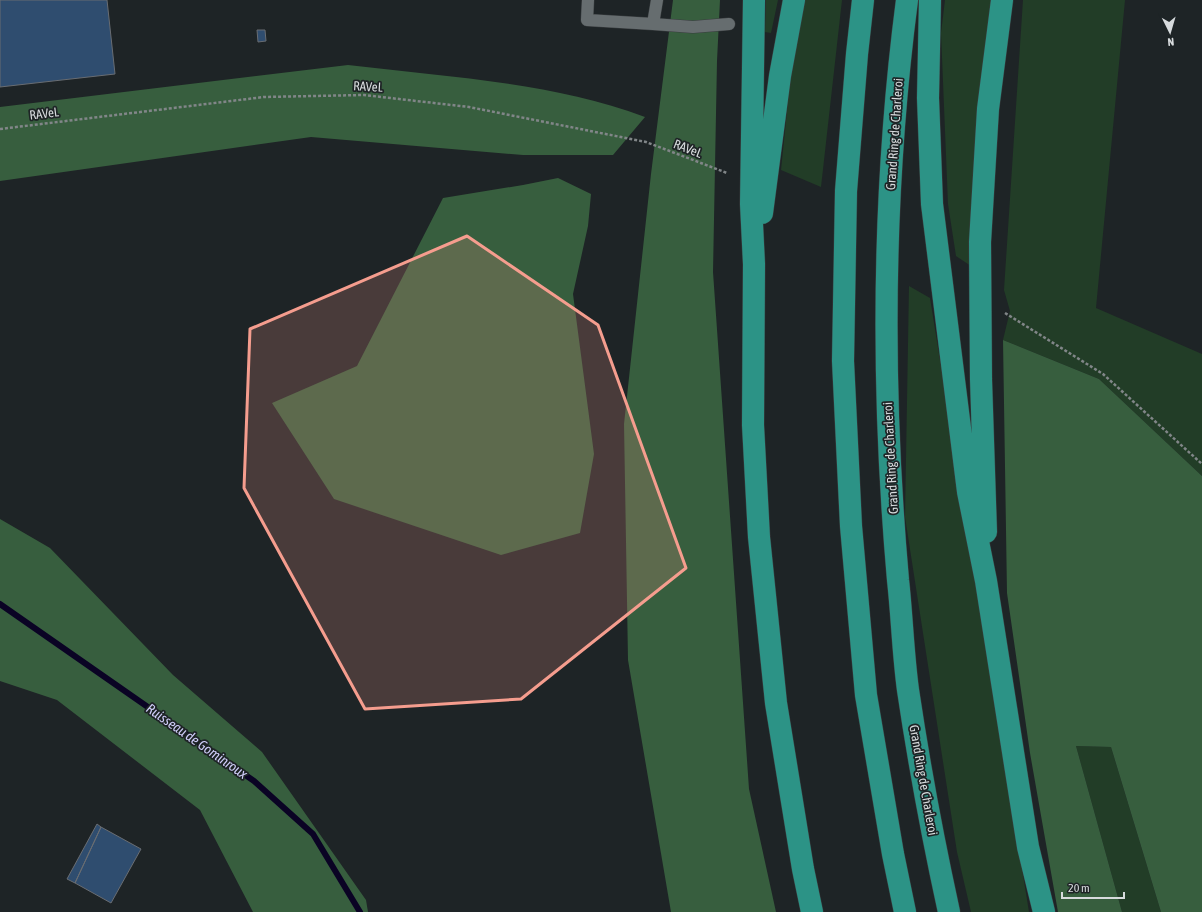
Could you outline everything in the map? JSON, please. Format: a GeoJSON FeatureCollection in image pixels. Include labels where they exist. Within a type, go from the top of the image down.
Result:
{"type":"FeatureCollection","features":[{"type":"Feature","properties":{"kind":"highway"},"geometry":{"type":"LineString","coordinates":[[754,0],[751,204],[754,264],[753,425],[759,537],[776,703],[803,869],[812,912]]}},
{"type":"Feature","properties":{"kind":"highway"},"geometry":{"type":"LineString","coordinates":[[754,264],[780,76],[794,0]]}},
{"type":"Feature","properties":{"kind":"highway"},"geometry":{"type":"LineString","coordinates":[[863,0],[857,54],[846,198],[843,360],[850,518],[866,694],[893,854],[905,912]]}},
{"type":"Feature","properties":{"kind":"highway","name":"Grand Ring de Charleroi"},"geometry":{"type":"LineString","coordinates":[[907,0],[900,58],[889,195],[886,362],[893,523],[908,689],[935,848],[949,912]]}},
{"type":"Feature","properties":{"kind":"highway"},"geometry":{"type":"LineString","coordinates":[[930,0],[928,98],[932,204],[968,492],[986,581],[1028,847],[1044,912]]}},
{"type":"Feature","properties":{"kind":"highway"},"geometry":{"type":"LineString","coordinates":[[986,581],[986,491],[982,379],[980,242],[988,109],[1002,0]]}},
{"type":"Feature","properties":{"kind":"lane"},"geometry":{"type":"LineString","coordinates":[[588,0],[587,20],[693,28],[729,24]]}},
{"type":"Feature","properties":{"kind":"lane"},"geometry":{"type":"LineString","coordinates":[[653,24],[657,0]]}},
{"type":"Feature","properties":{"kind":"path","name":"RAVeL"},"geometry":{"type":"LineString","coordinates":[[0,129],[264,97],[364,95],[469,107],[646,142],[727,173]]}},
{"type":"Feature","properties":{"kind":"path"},"geometry":{"type":"LineString","coordinates":[[1005,313],[1103,374],[1202,464]]}},
{"type":"Feature","properties":{"kind":"highlighted area"},"geometry":{"type":"Polygon","coordinates":[[[467,236],[598,325],[686,568],[521,699],[365,709],[244,488],[250,329],[467,236]]]}},
{"type":"Feature","properties":{"kind":"green space"},"geometry":{"type":"Polygon","coordinates":[[[673,0],[720,0],[717,61],[713,272],[749,789],[776,912],[671,912],[628,660],[624,424],[651,174],[673,0]]]}},
{"type":"Feature","properties":{"kind":"green space"},"geometry":{"type":"Polygon","coordinates":[[[766,0],[778,0],[771,33],[765,32],[766,0]]]}},
{"type":"Feature","properties":{"kind":"green space"},"geometry":{"type":"Polygon","coordinates":[[[805,0],[842,0],[821,187],[781,170],[791,71],[805,0]]]}},
{"type":"Feature","properties":{"kind":"green space"},"geometry":{"type":"Polygon","coordinates":[[[945,0],[994,0],[987,33],[977,137],[971,266],[956,256],[948,204],[941,33],[945,0]]]}},
{"type":"Feature","properties":{"kind":"green space"},"geometry":{"type":"Polygon","coordinates":[[[1023,0],[1125,0],[1096,308],[1202,354],[1202,476],[1099,379],[1003,340],[1010,311],[1004,290],[1023,0]]]}},
{"type":"Feature","properties":{"kind":"green space"},"geometry":{"type":"Polygon","coordinates":[[[348,65],[461,77],[536,88],[609,105],[645,117],[613,155],[523,155],[311,137],[0,181],[0,107],[348,65]]]}},
{"type":"Feature","properties":{"kind":"green space"},"geometry":{"type":"Polygon","coordinates":[[[558,178],[591,194],[588,226],[573,294],[594,454],[580,533],[501,555],[334,499],[272,403],[357,366],[443,198],[558,178]]]}},
{"type":"Feature","properties":{"kind":"green space"},"geometry":{"type":"Polygon","coordinates":[[[909,286],[930,298],[1029,912],[971,912],[957,852],[905,517],[909,286]]]}},
{"type":"Feature","properties":{"kind":"green space"},"geometry":{"type":"Polygon","coordinates":[[[1003,340],[1099,379],[1202,476],[1202,912],[1161,912],[1111,747],[1076,746],[1122,912],[1058,912],[1030,753],[1007,593],[1003,340]]]}},
{"type":"Feature","properties":{"kind":"green space"},"geometry":{"type":"Polygon","coordinates":[[[0,519],[50,548],[173,675],[262,752],[366,900],[368,912],[253,912],[200,810],[57,700],[0,681],[0,519]]]}},
{"type":"Feature","properties":{"kind":"green space"},"geometry":{"type":"Polygon","coordinates":[[[1076,746],[1111,747],[1161,912],[1122,912],[1076,746]]]}},
{"type":"Feature","properties":{"kind":"building"},"geometry":{"type":"Polygon","coordinates":[[[0,0],[107,0],[115,74],[0,87],[0,0]]]}},
{"type":"Feature","properties":{"kind":"building"},"geometry":{"type":"Polygon","coordinates":[[[257,30],[265,30],[266,41],[258,42],[257,30]]]}},
{"type":"Feature","properties":{"kind":"building"},"geometry":{"type":"Polygon","coordinates":[[[97,824],[101,827],[75,883],[67,879],[97,824]]]}},
{"type":"Feature","properties":{"kind":"building"},"geometry":{"type":"Polygon","coordinates":[[[101,827],[141,849],[111,903],[75,883],[101,827]]]}},
{"type":"Feature","properties":{"kind":"waterway","name":"Ruisseau de Gominroux"},"geometry":{"type":"LineString","coordinates":[[0,604],[254,781],[313,834],[360,912]]}}]}
